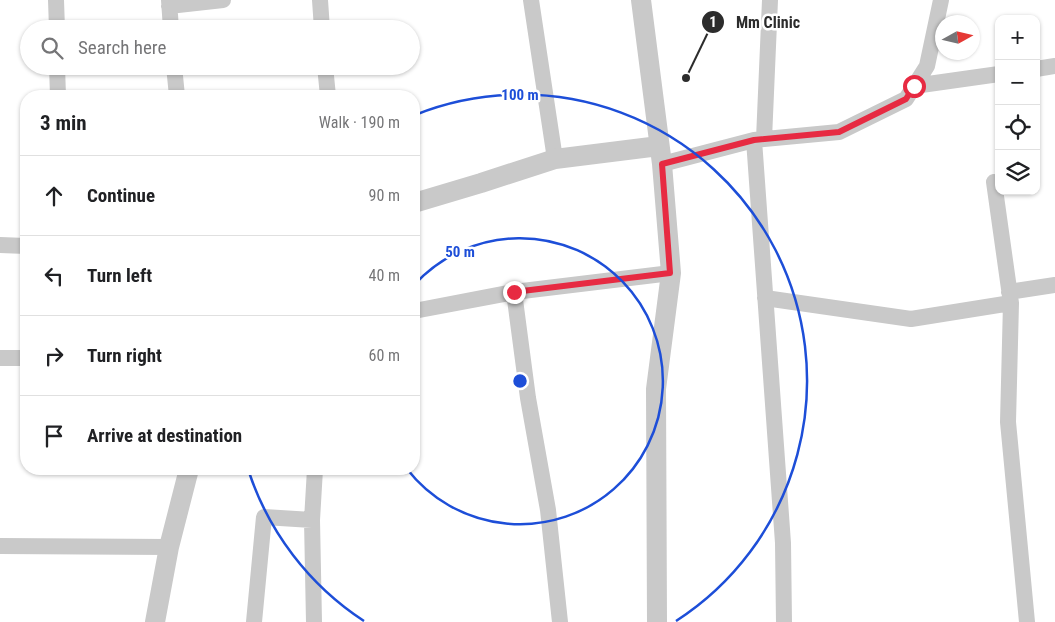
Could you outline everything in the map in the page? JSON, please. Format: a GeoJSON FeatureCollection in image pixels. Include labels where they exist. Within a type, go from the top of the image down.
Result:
{"type":"FeatureCollection","features":[{"type":"Feature","properties":{"kind":"street"},"geometry":{"type":"LineString","coordinates":[[56,0],[56,20]]}},
{"type":"Feature","properties":{"kind":"street"},"geometry":{"type":"LineString","coordinates":[[170,20],[169,3],[223,0]]}},
{"type":"Feature","properties":{"kind":"street"},"geometry":{"type":"LineString","coordinates":[[320,0],[321,20]]}},
{"type":"Feature","properties":{"kind":"street"},"geometry":{"type":"LineString","coordinates":[[531,0],[555,159]]}},
{"type":"Feature","properties":{"kind":"street"},"geometry":{"type":"LineString","coordinates":[[641,0],[661,155],[670,273],[656,389],[657,622]]}},
{"type":"Feature","properties":{"kind":"street"},"geometry":{"type":"LineString","coordinates":[[770,0],[759,140],[765,298],[783,543],[784,622]]}},
{"type":"Feature","properties":{"kind":"street"},"geometry":{"type":"LineString","coordinates":[[420,200],[555,159],[661,155],[759,140],[839,132],[906,99],[927,66],[941,0]]}},
{"type":"Feature","properties":{"kind":"street"},"geometry":{"type":"LineString","coordinates":[[1040,68],[1055,66]]}},
{"type":"Feature","properties":{"kind":"street"},"geometry":{"type":"LineString","coordinates":[[57,75],[58,90]]}},
{"type":"Feature","properties":{"kind":"street"},"geometry":{"type":"LineString","coordinates":[[175,75],[176,90]]}},
{"type":"Feature","properties":{"kind":"street"},"geometry":{"type":"LineString","coordinates":[[326,75],[327,90]]}},
{"type":"Feature","properties":{"kind":"street"},"geometry":{"type":"LineString","coordinates":[[914,86],[995,75]]}},
{"type":"Feature","properties":{"kind":"street"},"geometry":{"type":"LineString","coordinates":[[994,182],[1010,297],[1008,422],[1028,622]]}},
{"type":"Feature","properties":{"kind":"street"},"geometry":{"type":"LineString","coordinates":[[0,245],[20,246]]}},
{"type":"Feature","properties":{"kind":"street"},"geometry":{"type":"LineString","coordinates":[[420,310],[514,292],[670,273]]}},
{"type":"Feature","properties":{"kind":"street"},"geometry":{"type":"LineString","coordinates":[[765,298],[911,319],[1055,285]]}},
{"type":"Feature","properties":{"kind":"street"},"geometry":{"type":"LineString","coordinates":[[514,292],[528,398],[548,510],[560,622]]}},
{"type":"Feature","properties":{"kind":"street"},"geometry":{"type":"LineString","coordinates":[[0,358],[20,358]]}},
{"type":"Feature","properties":{"kind":"street"},"geometry":{"type":"LineString","coordinates":[[155,622],[169,547],[187,475]]}},
{"type":"Feature","properties":{"kind":"street"},"geometry":{"type":"LineString","coordinates":[[314,622],[312,520],[315,475]]}},
{"type":"Feature","properties":{"kind":"street"},"geometry":{"type":"LineString","coordinates":[[254,622],[264,517],[312,520]]}},
{"type":"Feature","properties":{"kind":"street"},"geometry":{"type":"LineString","coordinates":[[0,546],[169,547]]}},
{"type":"Feature","properties":{"kind":"place","name":"Mm Clinic"},"geometry":{"type":"Point","coordinates":[686,78]}},
{"type":"Feature","properties":{"kind":"route"},"geometry":{"type":"LineString","coordinates":[[514,292],[670,273],[662,164],[754,140],[839,132],[906,99],[914,86]]}}]}
